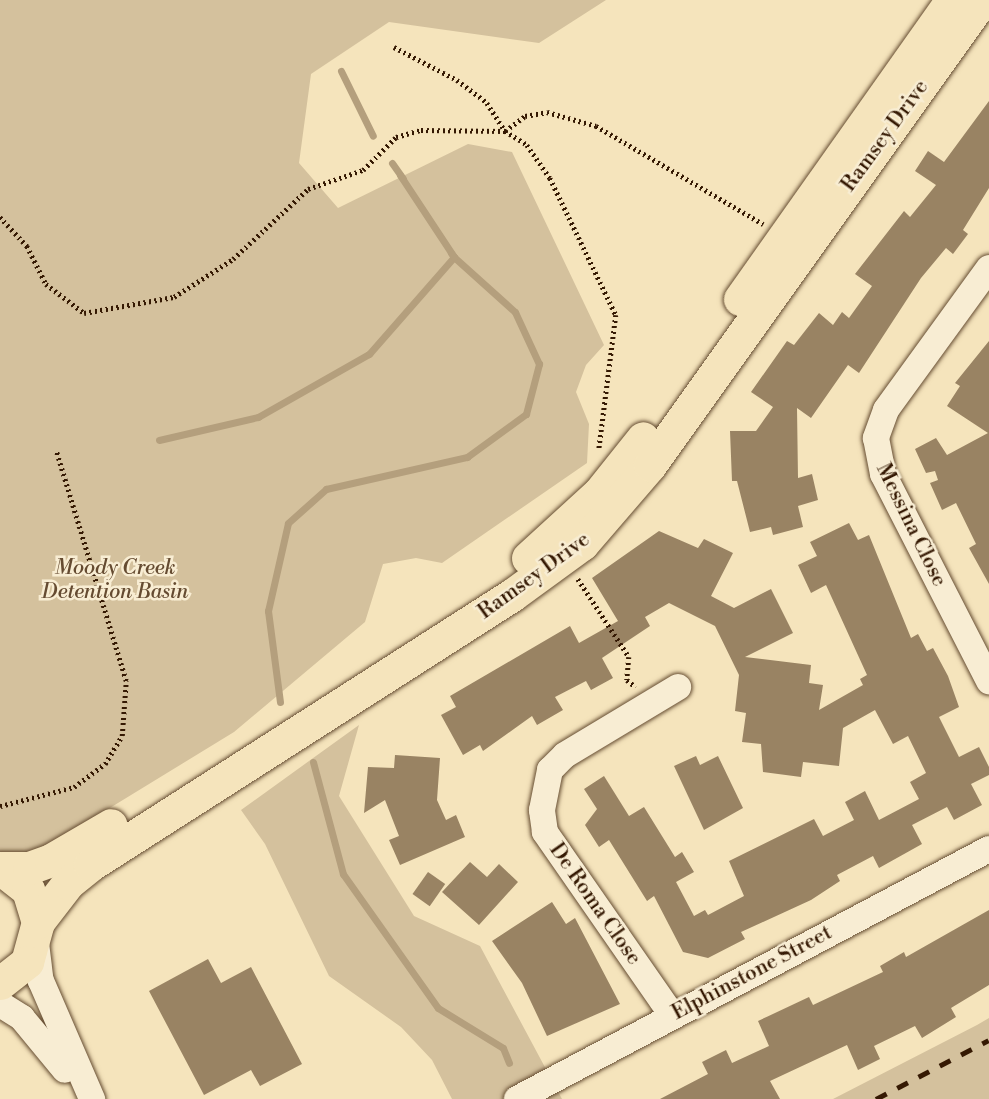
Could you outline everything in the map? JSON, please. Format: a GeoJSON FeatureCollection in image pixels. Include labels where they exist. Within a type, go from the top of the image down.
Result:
{"type":"FeatureCollection","features":[{"type":"Feature","properties":{"kind":"main road","name":"Ramsey Drive"},"geometry":{"type":"LineString","coordinates":[[1,868],[29,868],[78,846],[495,580],[562,531],[599,493],[952,0]]}},
{"type":"Feature","properties":{"kind":"main road","name":"Ramsey Drive"},"geometry":{"type":"LineString","coordinates":[[0,984],[27,962],[37,933],[68,883],[90,865],[512,595],[582,544],[650,465],[982,0]]}},
{"type":"Feature","properties":{"kind":"main road"},"geometry":{"type":"LineString","coordinates":[[1,868],[28,890],[37,933]]}},
{"type":"Feature","properties":{"kind":"street","name":"Messina Close"},"geometry":{"type":"LineString","coordinates":[[989,268],[886,410],[876,438],[883,474],[989,681]]}},
{"type":"Feature","properties":{"kind":"street","name":"De Roma Close"},"geometry":{"type":"LineString","coordinates":[[672,1015],[545,832],[542,810],[550,770],[565,755],[678,687]]}},
{"type":"Feature","properties":{"kind":"street","name":"Elphinstone Street"},"geometry":{"type":"LineString","coordinates":[[517,1099],[989,849]]}},
{"type":"Feature","properties":{"kind":"street"},"geometry":{"type":"LineString","coordinates":[[37,933],[43,989],[92,1099]]}},
{"type":"Feature","properties":{"kind":"street"},"geometry":{"type":"LineString","coordinates":[[0,1004],[48,1045],[82,1099]]}},
{"type":"Feature","properties":{"kind":"path"},"geometry":{"type":"LineString","coordinates":[[394,47],[457,79],[487,103],[505,131],[527,145],[550,178],[616,315],[615,350],[599,419],[599,493]]}},
{"type":"Feature","properties":{"kind":"path"},"geometry":{"type":"LineString","coordinates":[[0,217],[27,246],[46,284],[84,313],[174,297],[233,259],[308,189],[363,170],[371,159],[396,137],[421,130],[505,131],[525,116],[547,112],[596,126],[785,236]]}},
{"type":"Feature","properties":{"kind":"path"},"geometry":{"type":"LineString","coordinates":[[0,806],[74,787],[106,764],[122,736],[126,681],[56,451]]}},
{"type":"Feature","properties":{"kind":"path"},"geometry":{"type":"LineString","coordinates":[[576,576],[629,657],[627,680],[651,703]]}},
{"type":"Feature","properties":{"kind":"green space","name":"Moody Creek Detention Basin"},"geometry":{"type":"Polygon","coordinates":[[[0,0],[606,0],[539,43],[389,22],[311,74],[299,163],[338,208],[468,144],[512,152],[604,345],[586,365],[576,392],[589,424],[587,463],[442,563],[416,558],[383,564],[365,622],[234,732],[33,855],[0,856],[0,0]]]}},
{"type":"Feature","properties":{"kind":"green space"},"geometry":{"type":"Polygon","coordinates":[[[359,725],[339,796],[414,916],[480,946],[562,1099],[452,1099],[432,1060],[401,1027],[329,976],[265,844],[241,810],[359,725]]]}},
{"type":"Feature","properties":{"kind":"green space"},"geometry":{"type":"Polygon","coordinates":[[[989,1018],[989,1099],[833,1099],[977,1025],[989,1018]]]}},
{"type":"Feature","properties":{"kind":"building"},"geometry":{"type":"Polygon","coordinates":[[[989,101],[989,188],[963,230],[968,234],[953,254],[946,248],[921,278],[859,373],[848,365],[811,418],[797,408],[798,478],[812,474],[818,500],[798,506],[803,527],[773,535],[771,527],[750,532],[737,481],[732,481],[730,431],[756,431],[773,407],[751,392],[787,341],[794,345],[819,313],[833,325],[842,312],[849,318],[872,286],[855,274],[904,211],[910,217],[936,185],[915,171],[928,151],[944,162],[989,101]]]}},
{"type":"Feature","properties":{"kind":"building"},"geometry":{"type":"Polygon","coordinates":[[[989,341],[989,584],[969,548],[976,544],[956,503],[942,510],[930,483],[938,480],[935,471],[926,473],[915,449],[936,438],[947,455],[988,433],[947,406],[960,386],[955,383],[989,341]]]}},
{"type":"Feature","properties":{"kind":"building"},"geometry":{"type":"Polygon","coordinates":[[[849,523],[858,540],[869,535],[911,638],[918,634],[927,651],[933,648],[948,676],[959,707],[939,717],[959,757],[979,747],[989,767],[989,775],[971,784],[982,805],[954,820],[947,807],[912,825],[922,844],[879,868],[873,856],[837,875],[840,881],[811,900],[741,932],[745,939],[708,958],[683,952],[654,896],[647,901],[609,840],[599,847],[585,825],[597,809],[584,789],[604,776],[629,816],[644,807],[675,857],[682,852],[694,872],[676,882],[694,916],[705,910],[708,915],[744,896],[729,861],[814,819],[823,836],[854,820],[845,802],[865,791],[879,820],[919,799],[910,782],[926,773],[908,736],[893,744],[875,710],[843,728],[839,766],[803,762],[801,777],[763,772],[761,744],[742,742],[746,713],[735,711],[739,675],[715,626],[669,603],[645,617],[650,626],[602,658],[613,678],[591,690],[586,681],[555,697],[563,710],[537,725],[532,716],[483,751],[480,745],[463,755],[441,715],[456,707],[450,696],[570,626],[579,643],[618,621],[592,578],[659,531],[698,548],[704,539],[733,553],[711,596],[734,608],[771,589],[793,633],[745,657],[811,665],[809,683],[823,685],[819,710],[863,685],[860,679],[867,675],[826,585],[811,593],[798,565],[817,556],[810,542],[849,523]]]}},
{"type":"Feature","properties":{"kind":"building"},"geometry":{"type":"Polygon","coordinates":[[[395,755],[440,758],[437,800],[446,820],[456,815],[465,837],[400,865],[389,840],[399,836],[385,800],[364,813],[368,767],[394,768],[395,755]]]}},
{"type":"Feature","properties":{"kind":"building"},"geometry":{"type":"Polygon","coordinates":[[[696,756],[700,765],[718,756],[743,808],[704,830],[674,766],[696,756]]]}},
{"type":"Feature","properties":{"kind":"building"},"geometry":{"type":"Polygon","coordinates":[[[470,862],[487,877],[499,864],[518,882],[479,925],[442,892],[470,862]]]}},
{"type":"Feature","properties":{"kind":"building"},"geometry":{"type":"Polygon","coordinates":[[[428,872],[445,884],[430,906],[413,894],[428,872]]]}},
{"type":"Feature","properties":{"kind":"building"},"geometry":{"type":"Polygon","coordinates":[[[552,902],[566,924],[575,918],[620,1004],[547,1036],[522,983],[492,941],[552,902]]]}},
{"type":"Feature","properties":{"kind":"building"},"geometry":{"type":"Polygon","coordinates":[[[989,910],[989,985],[951,1008],[956,1017],[922,1038],[915,1026],[874,1046],[880,1059],[858,1070],[847,1045],[770,1081],[780,1099],[660,1099],[708,1074],[702,1062],[726,1050],[732,1063],[769,1046],[758,1021],[809,997],[813,1005],[883,972],[880,966],[904,952],[906,957],[989,910]]]}},
{"type":"Feature","properties":{"kind":"building"},"geometry":{"type":"Polygon","coordinates":[[[208,959],[221,983],[251,967],[302,1064],[260,1086],[251,1070],[204,1095],[149,991],[208,959]]]}},
{"type":"Feature","properties":{"kind":"waterway"},"geometry":{"type":"LineString","coordinates":[[341,71],[373,136]]}},
{"type":"Feature","properties":{"kind":"waterway"},"geometry":{"type":"LineString","coordinates":[[392,163],[403,179]]}},
{"type":"Feature","properties":{"kind":"waterway"},"geometry":{"type":"LineString","coordinates":[[280,702],[268,611],[288,523],[326,489],[467,457],[526,414],[539,364],[515,312],[454,257],[400,175]]}},
{"type":"Feature","properties":{"kind":"waterway"},"geometry":{"type":"LineString","coordinates":[[159,440],[258,417],[369,354],[454,257],[451,253]]}},
{"type":"Feature","properties":{"kind":"waterway"},"geometry":{"type":"LineString","coordinates":[[313,762],[343,874],[438,1008],[503,1048],[509,1063]]}},
{"type":"Feature","properties":{"kind":"railway"},"geometry":{"type":"LineString","coordinates":[[876,1099],[989,1040]]}}]}
